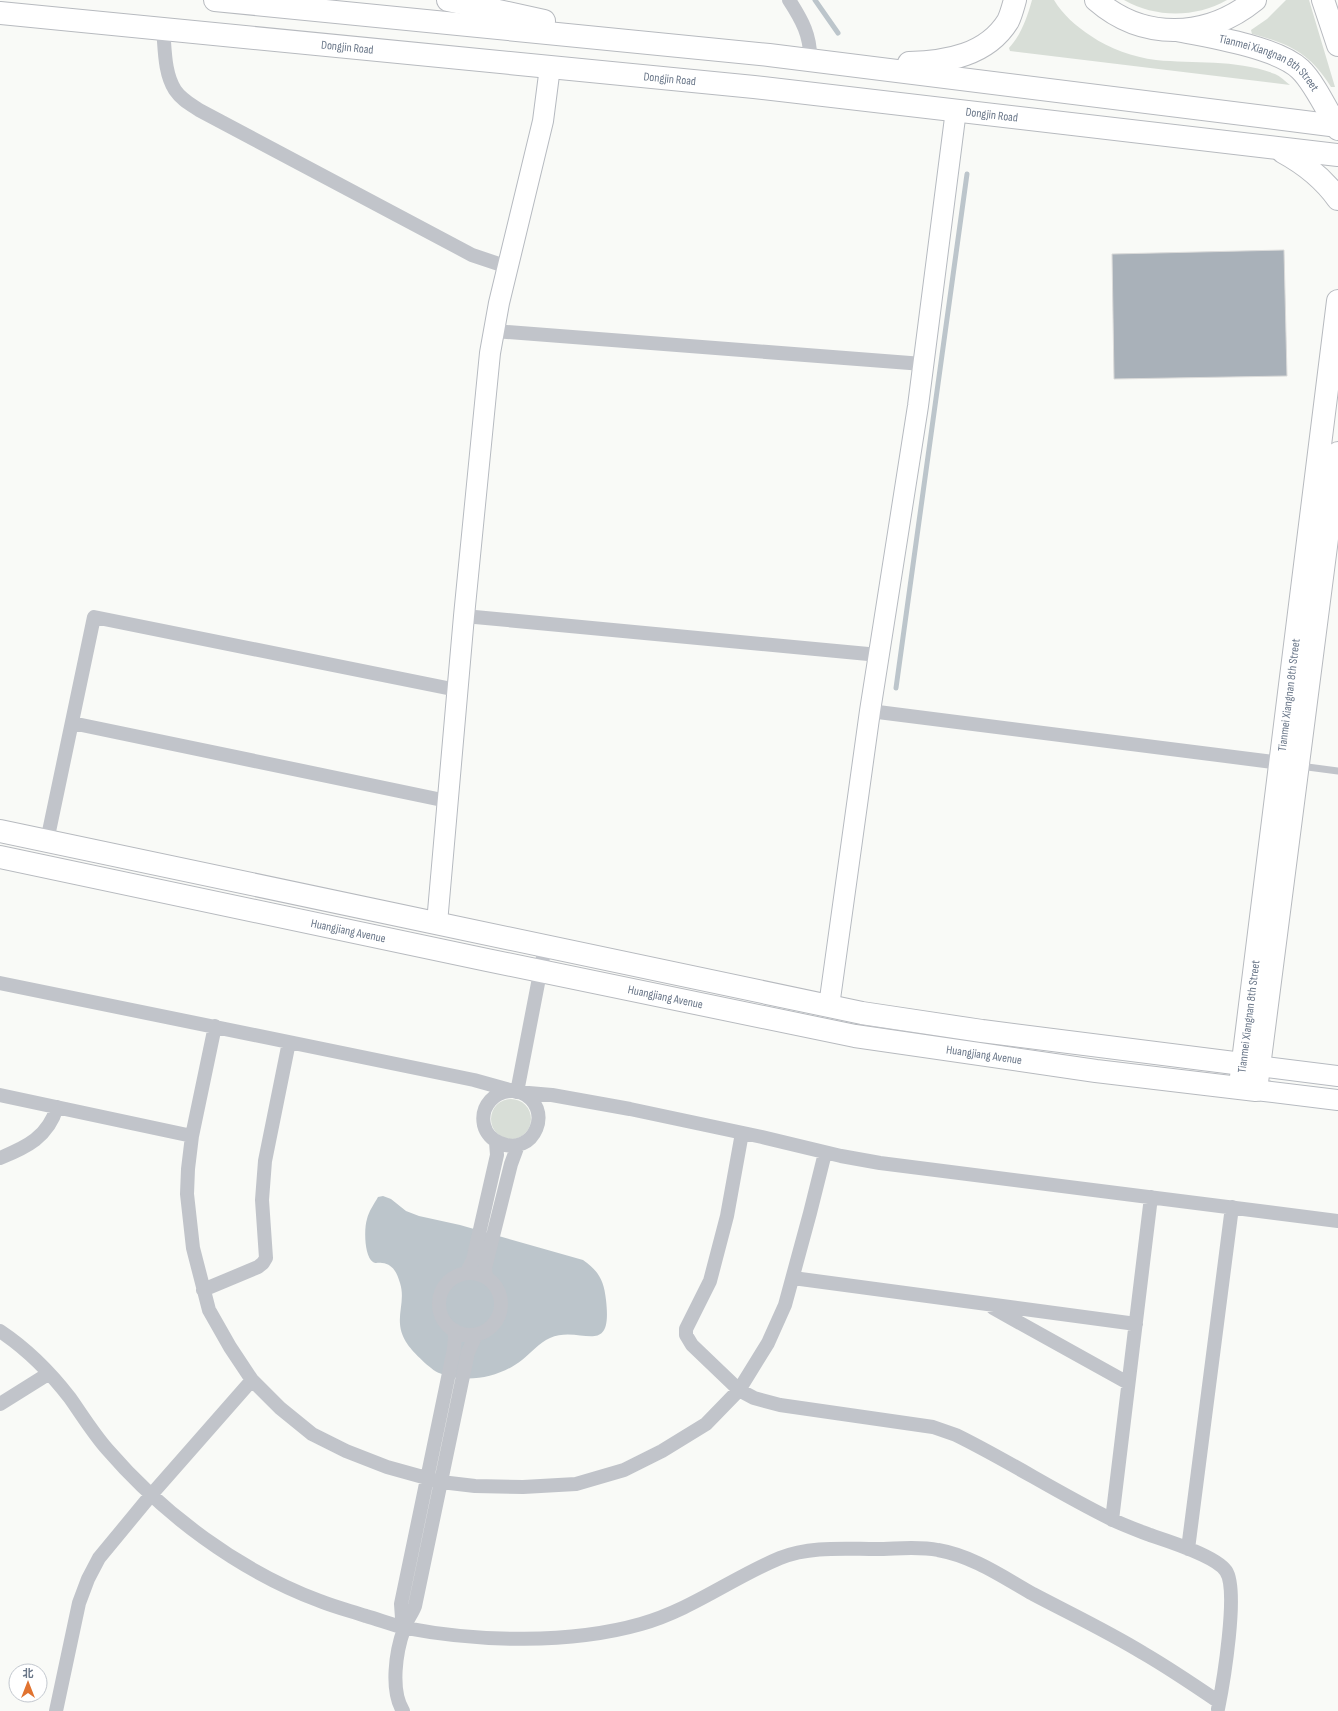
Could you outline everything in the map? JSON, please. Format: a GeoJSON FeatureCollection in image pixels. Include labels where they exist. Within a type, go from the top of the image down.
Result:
{"type":"FeatureCollection","features":[{"type":"Feature","properties":{"kind":"main road"},"geometry":{"type":"LineString","coordinates":[[215,0],[810,60],[1337,127]]}},
{"type":"Feature","properties":{"kind":"main road"},"geometry":{"type":"LineString","coordinates":[[448,0],[643,43]]}},
{"type":"Feature","properties":{"kind":"main road"},"geometry":{"type":"LineString","coordinates":[[837,64],[928,63],[956,58],[978,50],[995,37],[1008,20],[1015,0]]}},
{"type":"Feature","properties":{"kind":"main road"},"geometry":{"type":"LineString","coordinates":[[1096,0],[1113,13],[1131,22],[1151,28],[1176,30],[1196,28],[1215,23],[1238,12],[1255,0]]}},
{"type":"Feature","properties":{"kind":"main road"},"geometry":{"type":"LineString","coordinates":[[1323,0],[1338,45]]}},
{"type":"Feature","properties":{"kind":"main road","name":"Dongjin Road"},"geometry":{"type":"LineString","coordinates":[[0,13],[754,87],[1338,155]]}},
{"type":"Feature","properties":{"kind":"main road","name":"Tianmei Xiangnan 8th Street"},"geometry":{"type":"LineString","coordinates":[[1176,30],[1245,45],[1281,57],[1293,63],[1306,77],[1337,127]]}},
{"type":"Feature","properties":{"kind":"main road"},"geometry":{"type":"LineString","coordinates":[[1263,146],[1281,151],[1306,165],[1324,181],[1338,199]]}},
{"type":"Feature","properties":{"kind":"main road","name":"Tianmei Xiangnan 8th Street"},"geometry":{"type":"LineString","coordinates":[[1248,1089],[1289,764],[1338,301]]}},
{"type":"Feature","properties":{"kind":"main road","name":"Tianmei Xiangnan 8th Street"},"geometry":{"type":"LineString","coordinates":[[1289,764],[1338,453]]}},
{"type":"Feature","properties":{"kind":"main road","name":"Huangjiang Avenue"},"geometry":{"type":"LineString","coordinates":[[0,831],[862,1013],[982,1031],[1250,1064]]}},
{"type":"Feature","properties":{"kind":"main road","name":"Huangjiang Avenue"},"geometry":{"type":"LineString","coordinates":[[0,857],[540,972],[855,1036],[1041,1064],[1248,1089]]}},
{"type":"Feature","properties":{"kind":"street"},"geometry":{"type":"LineString","coordinates":[[789,0],[806,29],[811,48],[810,60]]}},
{"type":"Feature","properties":{"kind":"street"},"geometry":{"type":"LineString","coordinates":[[163,29],[169,77],[175,90],[184,100],[199,110],[472,255],[508,267]]}},
{"type":"Feature","properties":{"kind":"street"},"geometry":{"type":"LineString","coordinates":[[436,923],[485,396],[494,331],[543,121],[550,67]]}},
{"type":"Feature","properties":{"kind":"street"},"geometry":{"type":"LineString","coordinates":[[829,1006],[870,711],[924,364],[956,110]]}},
{"type":"Feature","properties":{"kind":"street"},"geometry":{"type":"LineString","coordinates":[[494,331],[924,364]]}},
{"type":"Feature","properties":{"kind":"street"},"geometry":{"type":"LineString","coordinates":[[464,616],[879,655]]}},
{"type":"Feature","properties":{"kind":"street"},"geometry":{"type":"LineString","coordinates":[[47,841],[94,618],[457,690]]}},
{"type":"Feature","properties":{"kind":"street"},"geometry":{"type":"LineString","coordinates":[[870,711],[1289,764]]}},
{"type":"Feature","properties":{"kind":"street"},"geometry":{"type":"LineString","coordinates":[[72,723],[447,801]]}},
{"type":"Feature","properties":{"kind":"street"},"geometry":{"type":"LineString","coordinates":[[517,1092],[545,947]]}},
{"type":"Feature","properties":{"kind":"street"},"geometry":{"type":"LineString","coordinates":[[0,982],[474,1080],[517,1092],[528,1097],[535,1104],[539,1119],[538,1127],[531,1137],[518,1145],[508,1146],[496,1142],[490,1137],[485,1128],[483,1119],[486,1108],[495,1096],[504,1092],[517,1092],[552,1095],[630,1109],[880,1164],[1338,1221]]}},
{"type":"Feature","properties":{"kind":"street"},"geometry":{"type":"LineString","coordinates":[[215,1026],[192,1136],[187,1194],[192,1248],[209,1310],[230,1347],[252,1380],[280,1408],[312,1434],[346,1451],[387,1468],[441,1482],[475,1486],[516,1487],[576,1484],[624,1470],[662,1451],[706,1424],[739,1390],[768,1343],[785,1305],[825,1153]]}},
{"type":"Feature","properties":{"kind":"street"},"geometry":{"type":"LineString","coordinates":[[203,1290],[258,1267],[266,1258],[262,1221],[265,1161],[289,1042]]}},
{"type":"Feature","properties":{"kind":"street","name":"Huangjiang Avenue"},"geometry":{"type":"LineString","coordinates":[[1250,1064],[1338,1076]]}},
{"type":"Feature","properties":{"kind":"street","name":"Huangjiang Avenue"},"geometry":{"type":"LineString","coordinates":[[1248,1089],[1338,1100]]}},
{"type":"Feature","properties":{"kind":"street"},"geometry":{"type":"LineString","coordinates":[[0,1095],[192,1136]]}},
{"type":"Feature","properties":{"kind":"street"},"geometry":{"type":"LineString","coordinates":[[0,1158],[16,1151],[44,1133],[53,1120],[57,1107]]}},
{"type":"Feature","properties":{"kind":"street"},"geometry":{"type":"LineString","coordinates":[[0,1331],[26,1349],[67,1394],[105,1447],[151,1495],[184,1523],[226,1553],[271,1578],[319,1601],[404,1627],[449,1634],[490,1638],[537,1638],[587,1634],[641,1624],[679,1610],[777,1559],[796,1553],[817,1550],[921,1548],[941,1550],[980,1564],[1142,1652],[1218,1706],[1222,1688],[1230,1615],[1230,1581],[1226,1571],[1218,1563],[1188,1549],[1112,1520],[956,1435],[933,1427],[773,1403],[754,1398],[739,1390],[692,1344],[686,1334],[689,1322],[710,1281],[727,1216],[742,1133]]}},
{"type":"Feature","properties":{"kind":"street"},"geometry":{"type":"LineString","coordinates":[[467,1272],[473,1260],[497,1155],[496,1142]]}},
{"type":"Feature","properties":{"kind":"street"},"geometry":{"type":"LineString","coordinates":[[486,1277],[486,1268],[498,1215],[511,1164],[518,1145]]}},
{"type":"Feature","properties":{"kind":"street"},"geometry":{"type":"LineString","coordinates":[[1112,1520],[1151,1197]]}},
{"type":"Feature","properties":{"kind":"street"},"geometry":{"type":"LineString","coordinates":[[1188,1549],[1232,1207]]}},
{"type":"Feature","properties":{"kind":"street"},"geometry":{"type":"LineString","coordinates":[[467,1272],[486,1277],[497,1288],[501,1297],[501,1308],[493,1325],[485,1331],[465,1335],[448,1326],[442,1318],[439,1308],[439,1298],[442,1288],[455,1276],[467,1272]]}},
{"type":"Feature","properties":{"kind":"street"},"geometry":{"type":"LineString","coordinates":[[793,1278],[1136,1324]]}},
{"type":"Feature","properties":{"kind":"street"},"geometry":{"type":"LineString","coordinates":[[986,1304],[1128,1383]]}},
{"type":"Feature","properties":{"kind":"street"},"geometry":{"type":"LineString","coordinates":[[404,1627],[402,1618],[402,1604],[455,1343],[454,1330]]}},
{"type":"Feature","properties":{"kind":"street"},"geometry":{"type":"LineString","coordinates":[[403,1711],[398,1702],[395,1691],[395,1678],[404,1627],[415,1606],[462,1381],[470,1346],[476,1334]]}},
{"type":"Feature","properties":{"kind":"street"},"geometry":{"type":"LineString","coordinates":[[0,1404],[48,1374]]}},
{"type":"Feature","properties":{"kind":"street"},"geometry":{"type":"LineString","coordinates":[[56,1711],[79,1603],[88,1579],[100,1558],[151,1495],[252,1380]]}},
{"type":"Feature","properties":{"kind":"lane"},"geometry":{"type":"LineString","coordinates":[[1289,764],[1338,771]]}},
{"type":"Feature","properties":{"kind":"shaded area"},"geometry":{"type":"Polygon","coordinates":[[[1032,0],[1054,0],[1066,15],[1085,32],[1098,41],[1130,55],[1156,60],[1246,66],[1275,74],[1290,85],[1010,51],[1009,48],[1017,38],[1023,26],[1032,0]]]}},
{"type":"Feature","properties":{"kind":"shaded area"},"geometry":{"type":"Polygon","coordinates":[[[1124,0],[1227,0],[1202,10],[1176,14],[1149,10],[1124,0]]]}},
{"type":"Feature","properties":{"kind":"shaded area"},"geometry":{"type":"Polygon","coordinates":[[[1286,0],[1309,0],[1335,87],[1331,87],[1315,66],[1298,52],[1277,41],[1252,34],[1251,30],[1267,19],[1286,0]]]}},
{"type":"Feature","properties":{"kind":"shaded area"},"geometry":{"type":"Polygon","coordinates":[[[515,1099],[522,1102],[528,1108],[531,1119],[530,1127],[522,1136],[515,1139],[507,1139],[500,1136],[492,1127],[491,1115],[494,1108],[503,1100],[515,1099]]]}},
{"type":"Feature","properties":{"kind":"shaded area"},"geometry":{"type":"Polygon","coordinates":[[[383,1196],[391,1199],[406,1211],[419,1216],[460,1225],[583,1260],[597,1272],[604,1287],[607,1318],[604,1329],[599,1335],[561,1335],[550,1338],[513,1366],[493,1375],[460,1378],[439,1373],[427,1365],[414,1352],[403,1336],[400,1321],[402,1291],[396,1273],[389,1265],[373,1262],[370,1259],[366,1248],[365,1229],[367,1219],[370,1210],[378,1197],[383,1196]]]}},
{"type":"Feature","properties":{"kind":"building"},"geometry":{"type":"Polygon","coordinates":[[[1284,250],[1287,376],[1114,379],[1112,254],[1284,250]]]}},
{"type":"Feature","properties":{"kind":"waterway"},"geometry":{"type":"LineString","coordinates":[[815,0],[838,33]]}},
{"type":"Feature","properties":{"kind":"waterway"},"geometry":{"type":"LineString","coordinates":[[896,688],[967,174]]}}]}
